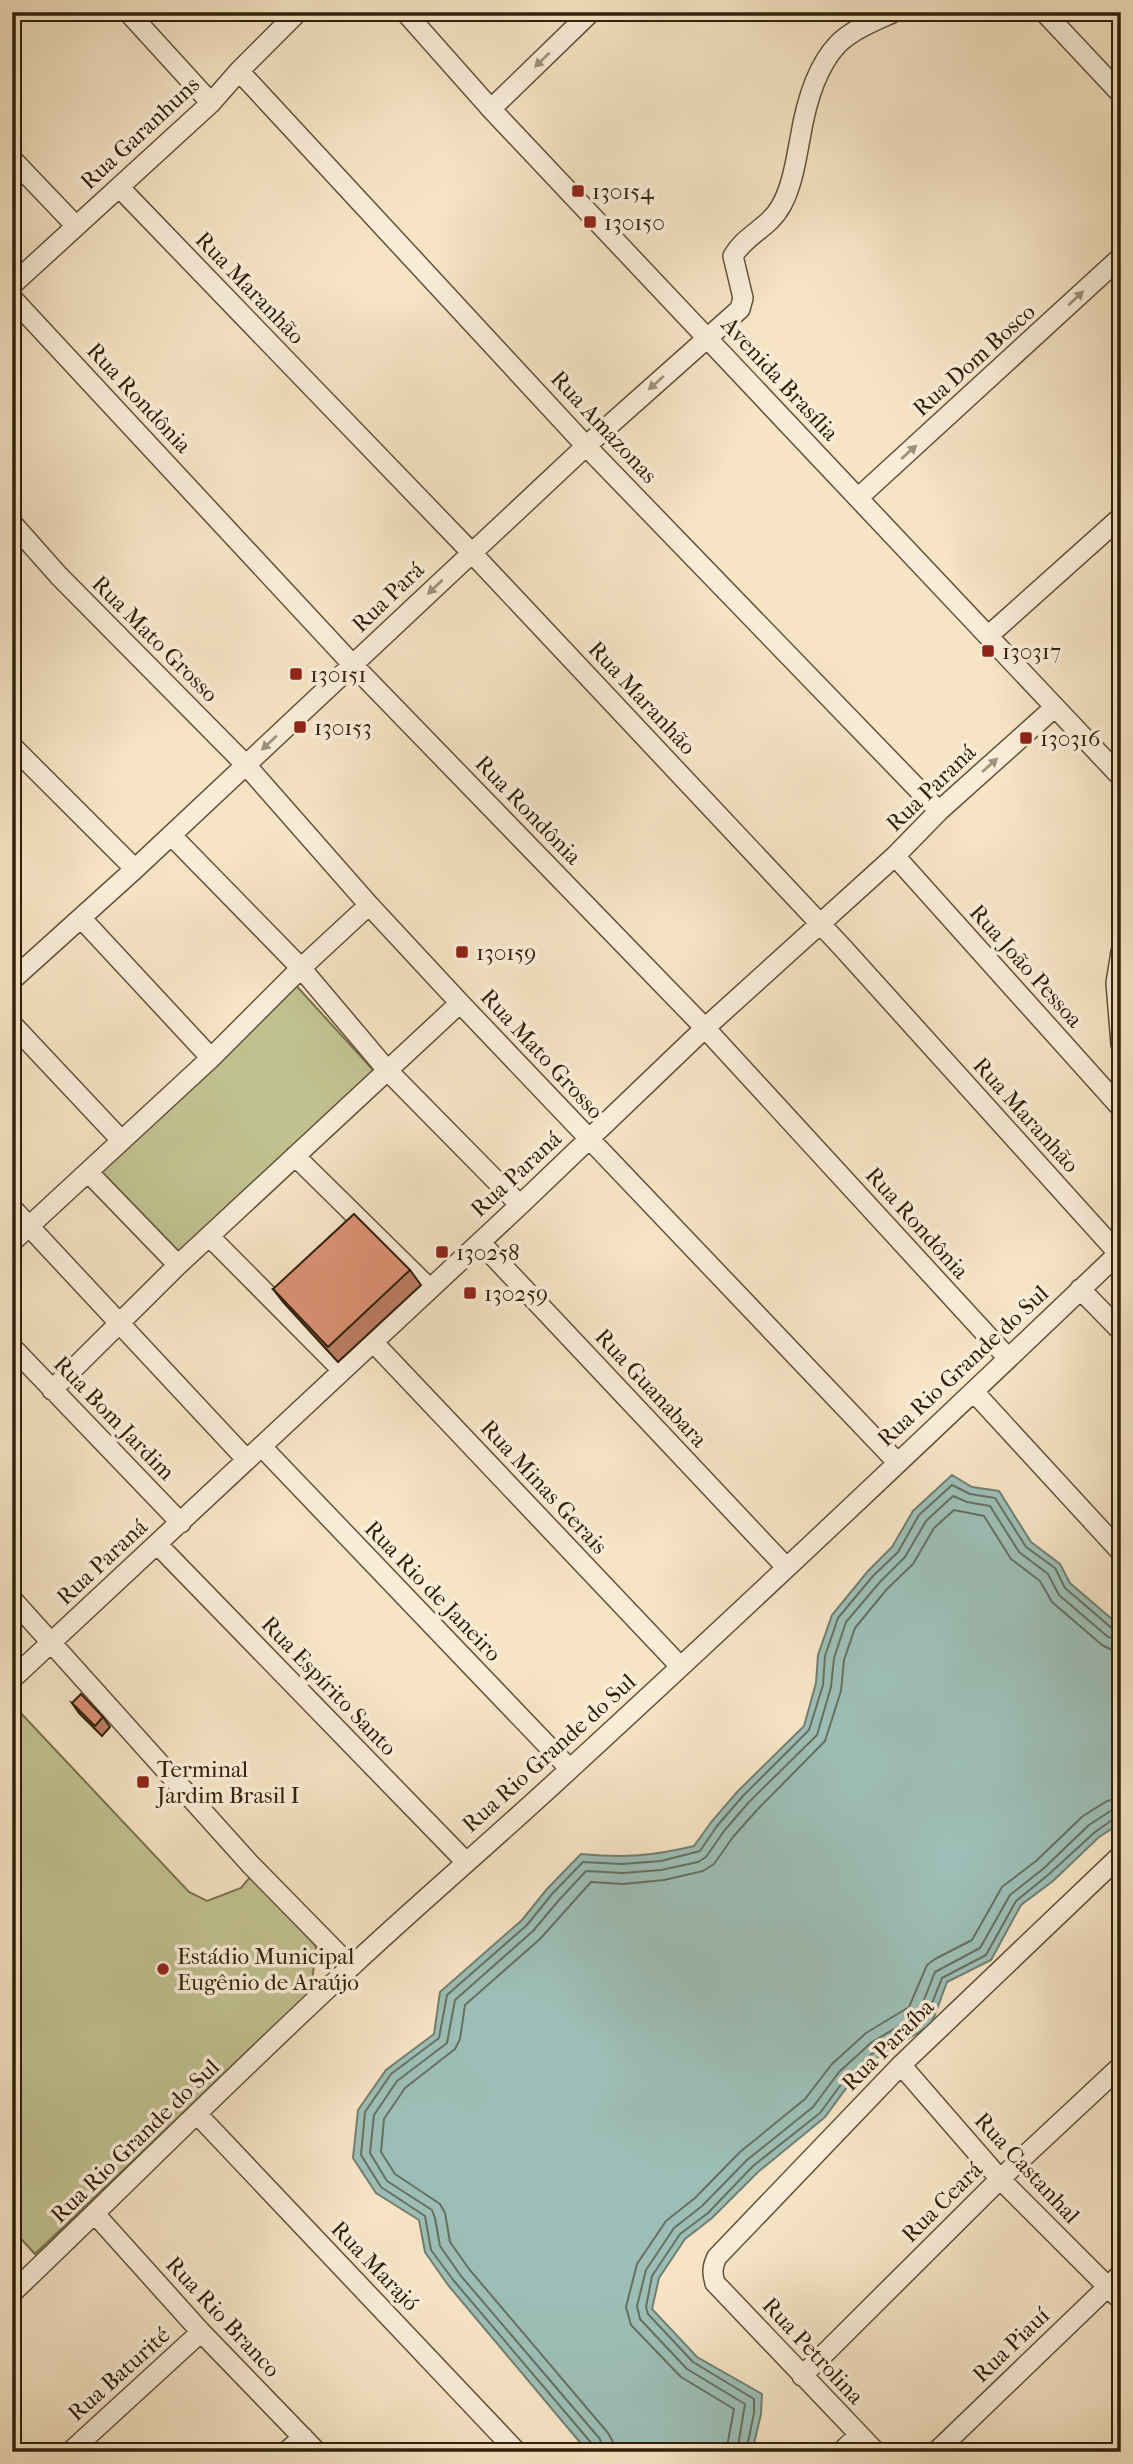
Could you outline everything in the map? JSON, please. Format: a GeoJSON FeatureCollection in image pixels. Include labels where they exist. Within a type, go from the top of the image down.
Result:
{"type":"FeatureCollection","features":[{"type":"Feature","properties":{"kind":"street"},"geometry":{"type":"LineString","coordinates":[[128,12],[211,103]]}},
{"type":"Feature","properties":{"kind":"street","name":"Rua Garanhuns"},"geometry":{"type":"LineString","coordinates":[[12,285],[211,103],[298,12]]}},
{"type":"Feature","properties":{"kind":"street","name":"Avenida Brasília"},"geometry":{"type":"LineString","coordinates":[[405,12],[491,108],[1120,776]]}},
{"type":"Feature","properties":{"kind":"street"},"geometry":{"type":"LineString","coordinates":[[491,108],[590,12]]}},
{"type":"Feature","properties":{"kind":"street","name":"Rua Pará"},"geometry":{"type":"LineString","coordinates":[[15,973],[135,869],[471,552],[740,309],[743,298],[733,256],[739,244],[773,219],[783,204],[796,161],[803,121],[821,69],[838,44],[862,27],[894,12]]}},
{"type":"Feature","properties":{"kind":"street"},"geometry":{"type":"LineString","coordinates":[[1044,12],[1121,94]]}},
{"type":"Feature","properties":{"kind":"street","name":"Rua Amazonas"},"geometry":{"type":"LineString","coordinates":[[239,71],[586,446],[939,811]]}},
{"type":"Feature","properties":{"kind":"street"},"geometry":{"type":"LineString","coordinates":[[12,159],[76,226]]}},
{"type":"Feature","properties":{"kind":"street","name":"Rua Maranhão"},"geometry":{"type":"LineString","coordinates":[[118,187],[471,552],[820,925],[1119,1252]]}},
{"type":"Feature","properties":{"kind":"street","name":"Rua Dom Bosco"},"geometry":{"type":"LineString","coordinates":[[858,498],[1121,257]]}},
{"type":"Feature","properties":{"kind":"street","name":"Rua Rondônia"},"geometry":{"type":"LineString","coordinates":[[12,298],[353,665],[705,1028],[1007,1357]]}},
{"type":"Feature","properties":{"kind":"street"},"geometry":{"type":"LineString","coordinates":[[988,636],[1121,517]]}},
{"type":"Feature","properties":{"kind":"street","name":"Rua Mato Grosso"},"geometry":{"type":"LineString","coordinates":[[12,523],[59,576],[246,765],[369,905],[460,1003],[897,1462]]}},
{"type":"Feature","properties":{"kind":"street","name":"Rua Paraná"},"geometry":{"type":"LineString","coordinates":[[12,1679],[520,1205],[705,1028],[1055,707]]}},
{"type":"Feature","properties":{"kind":"street"},"geometry":{"type":"LineString","coordinates":[[12,746],[135,869]]}},
{"type":"Feature","properties":{"kind":"street"},"geometry":{"type":"LineString","coordinates":[[171,835],[301,968],[387,1070],[520,1205]]}},
{"type":"Feature","properties":{"kind":"street","name":"Rua João Pessoa"},"geometry":{"type":"LineString","coordinates":[[895,856],[1121,1108]]}},
{"type":"Feature","properties":{"kind":"street"},"geometry":{"type":"LineString","coordinates":[[12,1242],[211,1058],[369,905]]}},
{"type":"Feature","properties":{"kind":"street"},"geometry":{"type":"LineString","coordinates":[[81,918],[211,1058]]}},
{"type":"Feature","properties":{"kind":"street"},"geometry":{"type":"LineString","coordinates":[[1121,952],[1116,983],[1121,1044]]}},
{"type":"Feature","properties":{"kind":"street"},"geometry":{"type":"LineString","coordinates":[[52,1390],[178,1265],[460,1003]]}},
{"type":"Feature","properties":{"kind":"street"},"geometry":{"type":"LineString","coordinates":[[12,1024],[121,1140]]}},
{"type":"Feature","properties":{"kind":"street"},"geometry":{"type":"LineString","coordinates":[[295,1156],[429,1288]]}},
{"type":"Feature","properties":{"kind":"street"},"geometry":{"type":"LineString","coordinates":[[88,1172],[178,1265]]}},
{"type":"Feature","properties":{"kind":"street","name":"Rua Rio de Janeiro"},"geometry":{"type":"LineString","coordinates":[[12,1208],[120,1325],[254,1453],[570,1769]]}},
{"type":"Feature","properties":{"kind":"street"},"geometry":{"type":"LineString","coordinates":[[210,1237],[342,1370]]}},
{"type":"Feature","properties":{"kind":"street","name":"Rua Guanabara"},"geometry":{"type":"LineString","coordinates":[[480,1242],[786,1567]]}},
{"type":"Feature","properties":{"kind":"street","name":"Rua Rio Grande do Sul"},"geometry":{"type":"LineString","coordinates":[[12,2293],[351,1967],[570,1769],[974,1392],[1007,1357],[1119,1252]]}},
{"type":"Feature","properties":{"kind":"street"},"geometry":{"type":"LineString","coordinates":[[1080,1289],[1121,1331]]}},
{"type":"Feature","properties":{"kind":"street","name":"Rua Minas Gerais"},"geometry":{"type":"LineString","coordinates":[[373,1342],[680,1666]]}},
{"type":"Feature","properties":{"kind":"street","name":"Rua Bom Jardim"},"geometry":{"type":"LineString","coordinates":[[12,1347],[181,1523]]}},
{"type":"Feature","properties":{"kind":"street"},"geometry":{"type":"LineString","coordinates":[[974,1392],[1121,1552]]}},
{"type":"Feature","properties":{"kind":"street","name":"Rua Espírito Santo"},"geometry":{"type":"LineString","coordinates":[[157,1544],[466,1862]]}},
{"type":"Feature","properties":{"kind":"street"},"geometry":{"type":"LineString","coordinates":[[12,1599],[250,1864],[351,1967]]}},
{"type":"Feature","properties":{"kind":"street","name":"Rua Paraíba"},"geometry":{"type":"LineString","coordinates":[[715,2283],[712,2273],[717,2257],[901,2065],[1121,1855]]}},
{"type":"Feature","properties":{"kind":"street","name":"Rua Castanhal"},"geometry":{"type":"LineString","coordinates":[[901,2065],[1000,2179],[1116,2287]]}},
{"type":"Feature","properties":{"kind":"street","name":"Rua Ceará"},"geometry":{"type":"LineString","coordinates":[[802,2376],[1000,2179],[1121,2066]]}},
{"type":"Feature","properties":{"kind":"street","name":"Rua Marajó"},"geometry":{"type":"LineString","coordinates":[[197,2114],[517,2452]]}},
{"type":"Feature","properties":{"kind":"street","name":"Rua Rio Branco"},"geometry":{"type":"LineString","coordinates":[[95,2214],[201,2332],[317,2452]]}},
{"type":"Feature","properties":{"kind":"street","name":"Rua Petrolina"},"geometry":{"type":"LineString","coordinates":[[715,2283],[876,2452]]}},
{"type":"Feature","properties":{"kind":"street","name":"Rua Piauí"},"geometry":{"type":"LineString","coordinates":[[936,2452],[1116,2287]]}},
{"type":"Feature","properties":{"kind":"street","name":"Rua Baturité"},"geometry":{"type":"LineString","coordinates":[[70,2452],[201,2332]]}},
{"type":"Feature","properties":{"kind":"street"},"geometry":{"type":"LineString","coordinates":[[841,2452],[859,2435]]}},
{"type":"Feature","properties":{"kind":"street"},"geometry":{"type":"LineString","coordinates":[[286,2452],[303,2437]]}},
{"type":"Feature","properties":{"kind":"green space"},"geometry":{"type":"Polygon","coordinates":[[[291,980],[375,1072],[179,1256],[89,1169],[291,980]]]}},
{"type":"Feature","properties":{"kind":"green space","name":"Estádio Municipal Eugênio de Araújo"},"geometry":{"type":"Polygon","coordinates":[[[17,1709],[189,1892],[207,1901],[241,1888],[251,1876],[316,1946],[311,1992],[35,2254],[12,2229],[12,1713],[17,1709]]]}},
{"type":"Feature","properties":{"kind":"water"},"geometry":{"type":"Polygon","coordinates":[[[952,1475],[972,1487],[999,1491],[1031,1542],[1060,1564],[1070,1583],[1121,1627],[1121,1823],[1099,1837],[1053,1881],[1021,1905],[991,1960],[947,1982],[931,2025],[881,2055],[850,2083],[825,2117],[758,2172],[712,2218],[685,2239],[659,2278],[652,2309],[697,2357],[762,2394],[761,2414],[752,2452],[590,2452],[448,2285],[425,2252],[419,2220],[376,2193],[353,2158],[358,2110],[386,2070],[434,2034],[440,1992],[522,1920],[581,1854],[638,1855],[694,1846],[738,1791],[804,1726],[816,1683],[818,1655],[832,1615],[868,1571],[892,1547],[913,1511],[952,1475]]]}},
{"type":"Feature","properties":{"kind":"building"},"geometry":{"type":"Polygon","coordinates":[[[354,1214],[410,1270],[328,1347],[273,1289],[354,1214]]]}},
{"type":"Feature","properties":{"kind":"building"},"geometry":{"type":"Polygon","coordinates":[[[81,1694],[103,1717],[95,1726],[72,1703],[81,1694]]]}},
{"type":"Feature","properties":{"kind":"place","name":"130154"},"geometry":{"type":"Point","coordinates":[578,191]}},
{"type":"Feature","properties":{"kind":"place","name":"130150"},"geometry":{"type":"Point","coordinates":[590,222]}},
{"type":"Feature","properties":{"kind":"place","name":"130317"},"geometry":{"type":"Point","coordinates":[988,651]}},
{"type":"Feature","properties":{"kind":"place","name":"130151"},"geometry":{"type":"Point","coordinates":[296,674]}},
{"type":"Feature","properties":{"kind":"place","name":"130153"},"geometry":{"type":"Point","coordinates":[300,727]}},
{"type":"Feature","properties":{"kind":"place","name":"130316"},"geometry":{"type":"Point","coordinates":[1026,738]}},
{"type":"Feature","properties":{"kind":"place","name":"130159"},"geometry":{"type":"Point","coordinates":[462,952]}},
{"type":"Feature","properties":{"kind":"place","name":"130258"},"geometry":{"type":"Point","coordinates":[442,1252]}},
{"type":"Feature","properties":{"kind":"place","name":"130259"},"geometry":{"type":"Point","coordinates":[470,1293]}},
{"type":"Feature","properties":{"kind":"place","name":"Terminal Jardim Brasil I"},"geometry":{"type":"Point","coordinates":[143,1782]}},
{"type":"Feature","properties":{"kind":"place","name":"Estádio Municipal Eugênio de Araújo"},"geometry":{"type":"Point","coordinates":[163,1969]}}]}
